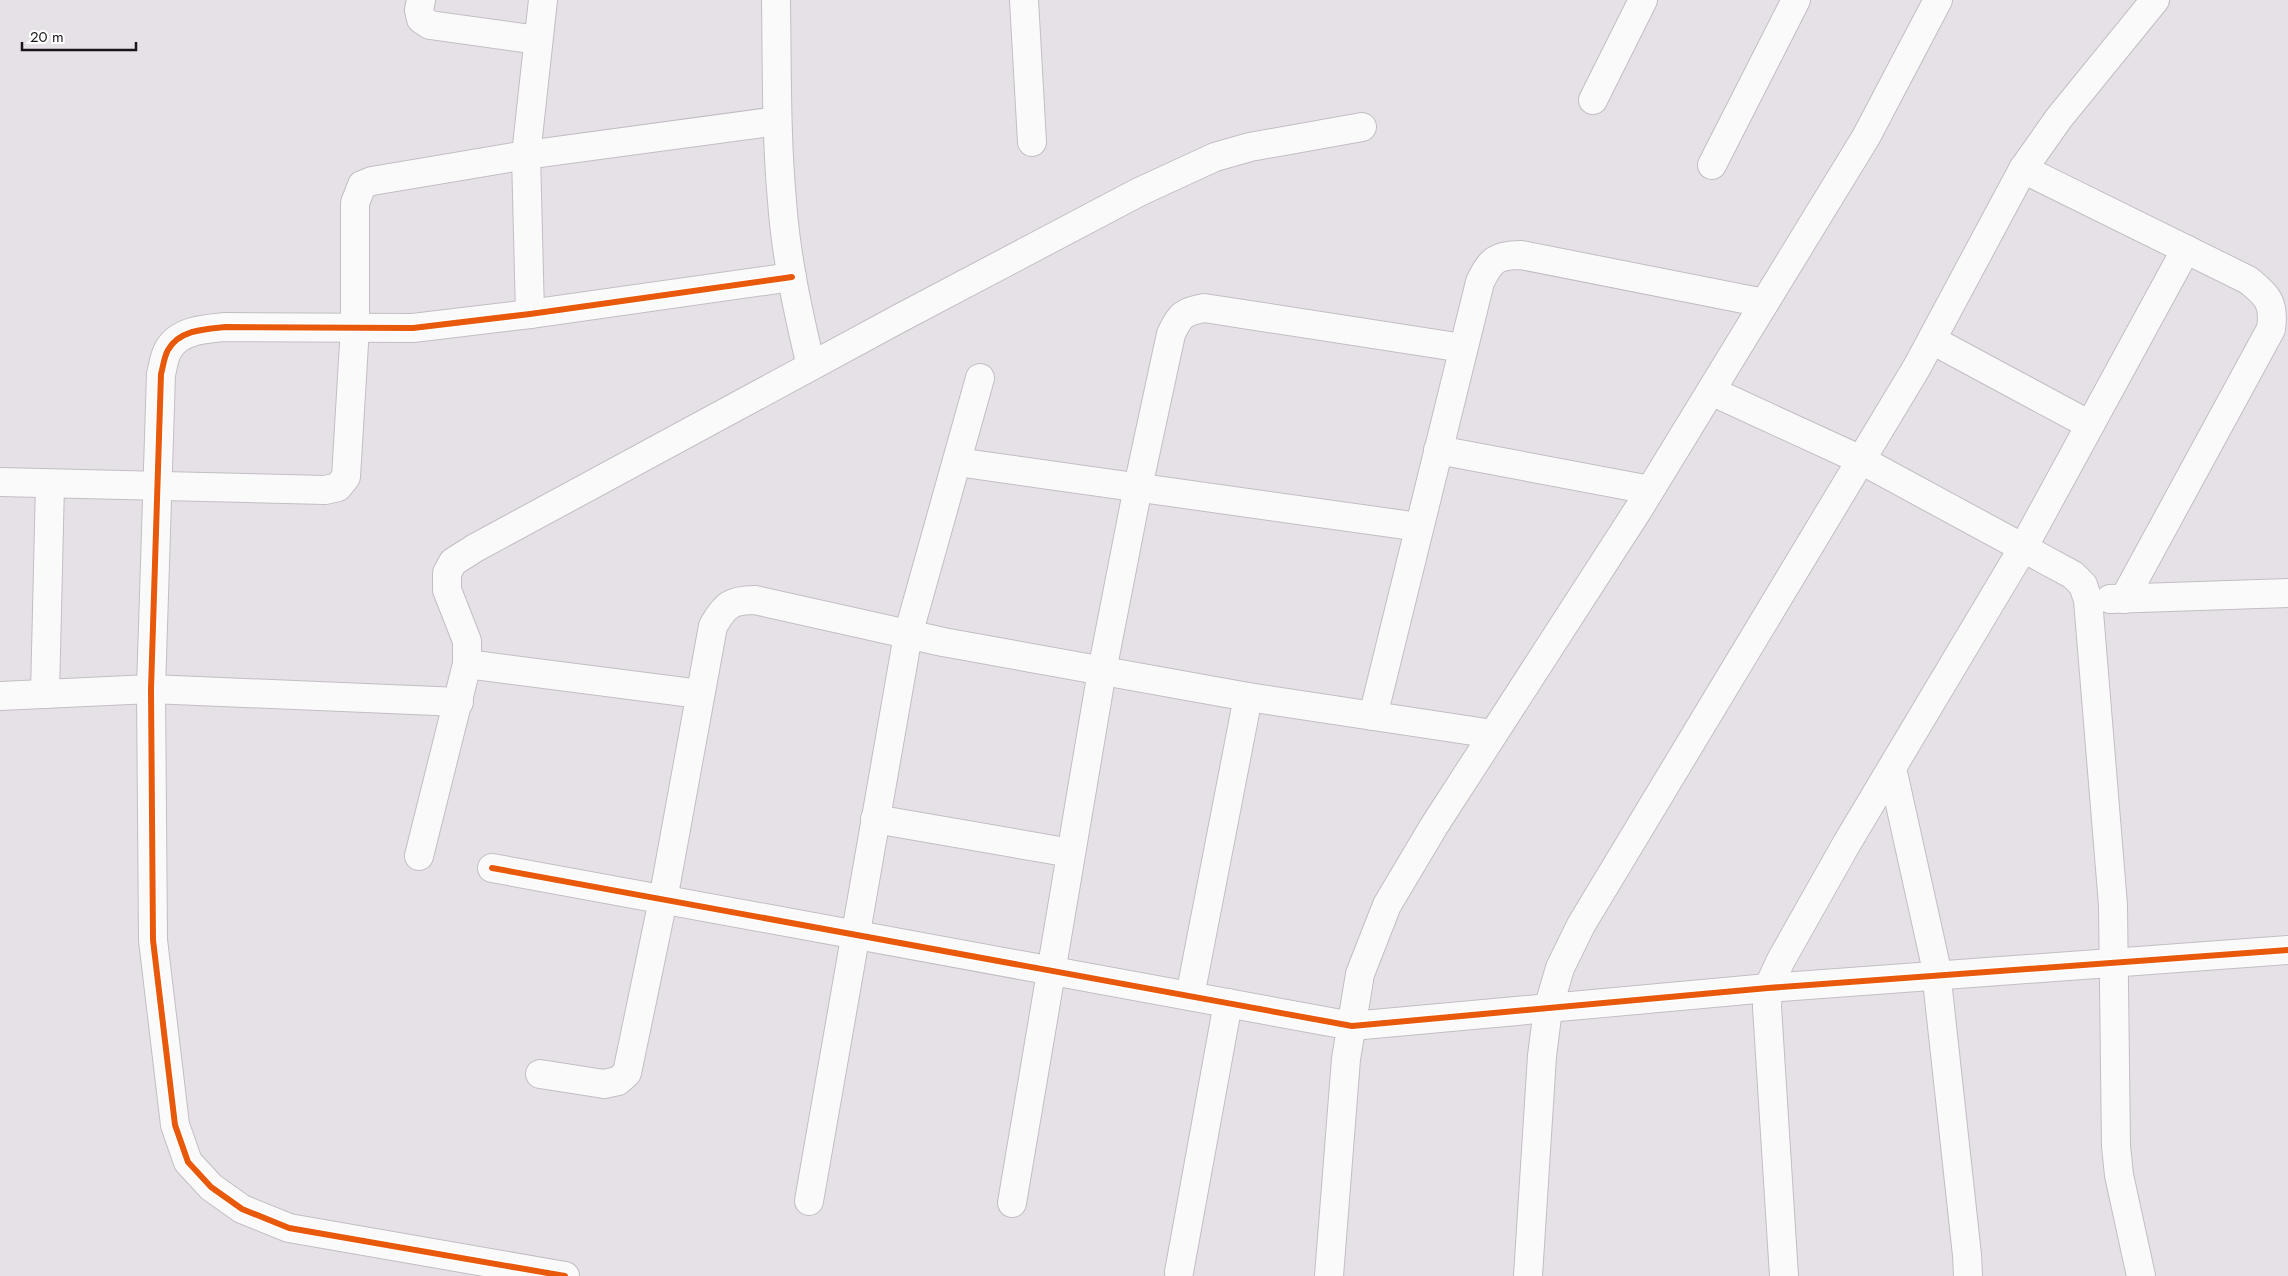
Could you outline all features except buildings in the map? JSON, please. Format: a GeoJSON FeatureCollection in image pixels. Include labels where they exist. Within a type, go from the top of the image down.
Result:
{"type":"FeatureCollection","features":[{"type":"Feature","properties":{"kind":"street"},"geometry":{"type":"LineString","coordinates":[[421,0],[419,10],[421,19],[430,25],[538,40]]}},
{"type":"Feature","properties":{"kind":"street"},"geometry":{"type":"LineString","coordinates":[[530,314],[526,155],[543,0]]}},
{"type":"Feature","properties":{"kind":"street"},"geometry":{"type":"LineString","coordinates":[[776,0],[777,121],[782,203],[795,300],[811,366]]}},
{"type":"Feature","properties":{"kind":"street"},"geometry":{"type":"LineString","coordinates":[[1024,0],[1032,142]]}},
{"type":"Feature","properties":{"kind":"street"},"geometry":{"type":"LineString","coordinates":[[1593,100],[1643,0]]}},
{"type":"Feature","properties":{"kind":"street"},"geometry":{"type":"LineString","coordinates":[[1712,165],[1796,0]]}},
{"type":"Feature","properties":{"kind":"street"},"geometry":{"type":"LineString","coordinates":[[1329,1276],[1346,1059],[1360,974],[1387,905],[1493,734],[1711,392],[1866,137],[1938,0]]}},
{"type":"Feature","properties":{"kind":"street"},"geometry":{"type":"LineString","coordinates":[[1528,1276],[1542,1056],[1548,1009],[1560,968],[1581,925],[1932,340],[2023,169],[2059,118],[2155,0]]}},
{"type":"Feature","properties":{"kind":"street"},"geometry":{"type":"LineString","coordinates":[[0,482],[325,490],[338,487],[346,477],[355,327],[355,203],[362,185],[372,181],[526,155],[777,121]]}},
{"type":"Feature","properties":{"kind":"street"},"geometry":{"type":"LineString","coordinates":[[419,856],[467,664],[467,641],[447,590],[447,573],[453,562],[475,548],[811,366],[1139,192],[1215,157],[1250,147],[1362,128]]}},
{"type":"Feature","properties":{"kind":"street"},"geometry":{"type":"LineString","coordinates":[[2023,169],[2248,280],[2263,292],[2271,305],[2273,316],[2271,329],[2124,599]]}},
{"type":"Feature","properties":{"kind":"street"},"geometry":{"type":"LineString","coordinates":[[1784,1276],[1767,1007],[1768,988],[1800,926],[2023,548],[2186,250]]}},
{"type":"Feature","properties":{"kind":"street"},"geometry":{"type":"LineString","coordinates":[[1373,716],[1463,348],[1480,282],[1488,266],[1501,255],[1521,255],[1764,303]]}},
{"type":"Feature","properties":{"kind":"street"},"geometry":{"type":"LineString","coordinates":[[565,1276],[495,1270],[290,1228],[242,1208],[211,1187],[188,1162],[175,1124],[153,940],[151,689],[161,374],[168,350],[178,340],[196,330],[225,327],[413,328],[530,314],[792,277]]}},
{"type":"Feature","properties":{"kind":"street"},"geometry":{"type":"LineString","coordinates":[[1012,1203],[1102,671],[1138,487],[1171,334],[1178,318],[1190,311],[1204,308],[1463,348]]}},
{"type":"Feature","properties":{"kind":"street"},"geometry":{"type":"LineString","coordinates":[[1932,340],[2090,425]]}},
{"type":"Feature","properties":{"kind":"street"},"geometry":{"type":"LineString","coordinates":[[809,1201],[854,935],[908,635],[980,378]]}},
{"type":"Feature","properties":{"kind":"street"},"geometry":{"type":"LineString","coordinates":[[1711,392],[1861,460],[2073,575],[2083,585],[2088,600],[2113,906],[2116,1146],[2119,1176],[2141,1276]]}},
{"type":"Feature","properties":{"kind":"street"},"geometry":{"type":"LineString","coordinates":[[1438,450],[1650,490]]}},
{"type":"Feature","properties":{"kind":"street"},"geometry":{"type":"LineString","coordinates":[[957,462],[1419,527]]}},
{"type":"Feature","properties":{"kind":"street"},"geometry":{"type":"LineString","coordinates":[[45,694],[50,484]]}},
{"type":"Feature","properties":{"kind":"street"},"geometry":{"type":"LineString","coordinates":[[2088,600],[2288,593]]}},
{"type":"Feature","properties":{"kind":"street"},"geometry":{"type":"LineString","coordinates":[[540,1074],[604,1084],[618,1082],[627,1073],[663,900],[713,626],[722,610],[736,600],[755,600],[908,635],[1248,697],[1493,734]]}},
{"type":"Feature","properties":{"kind":"street"},"geometry":{"type":"LineString","coordinates":[[467,664],[700,694]]}},
{"type":"Feature","properties":{"kind":"street"},"geometry":{"type":"LineString","coordinates":[[0,696],[151,689],[459,702]]}},
{"type":"Feature","properties":{"kind":"street"},"geometry":{"type":"LineString","coordinates":[[1190,996],[1248,697]]}},
{"type":"Feature","properties":{"kind":"street"},"geometry":{"type":"LineString","coordinates":[[1892,768],[1935,962],[1968,1276]]}},
{"type":"Feature","properties":{"kind":"street"},"geometry":{"type":"LineString","coordinates":[[875,819],[1071,853]]}},
{"type":"Feature","properties":{"kind":"street"},"geometry":{"type":"LineString","coordinates":[[492,868],[1352,1026],[1768,988],[2288,950]]}},
{"type":"Feature","properties":{"kind":"street"},"geometry":{"type":"LineString","coordinates":[[1179,1272],[1228,1003]]}},
{"type":"Feature","properties":{"kind":"cycle path"},"geometry":{"type":"LineString","coordinates":[[565,1276],[289,1228],[242,1209],[211,1187],[188,1162],[175,1125],[153,940],[151,689],[161,374],[167,353],[173,343],[186,334],[209,329],[225,327],[413,328],[530,314],[792,277]]}},
{"type":"Feature","properties":{"kind":"cycle path"},"geometry":{"type":"LineString","coordinates":[[492,868],[1352,1026],[1768,988],[2288,950]]}}]}
